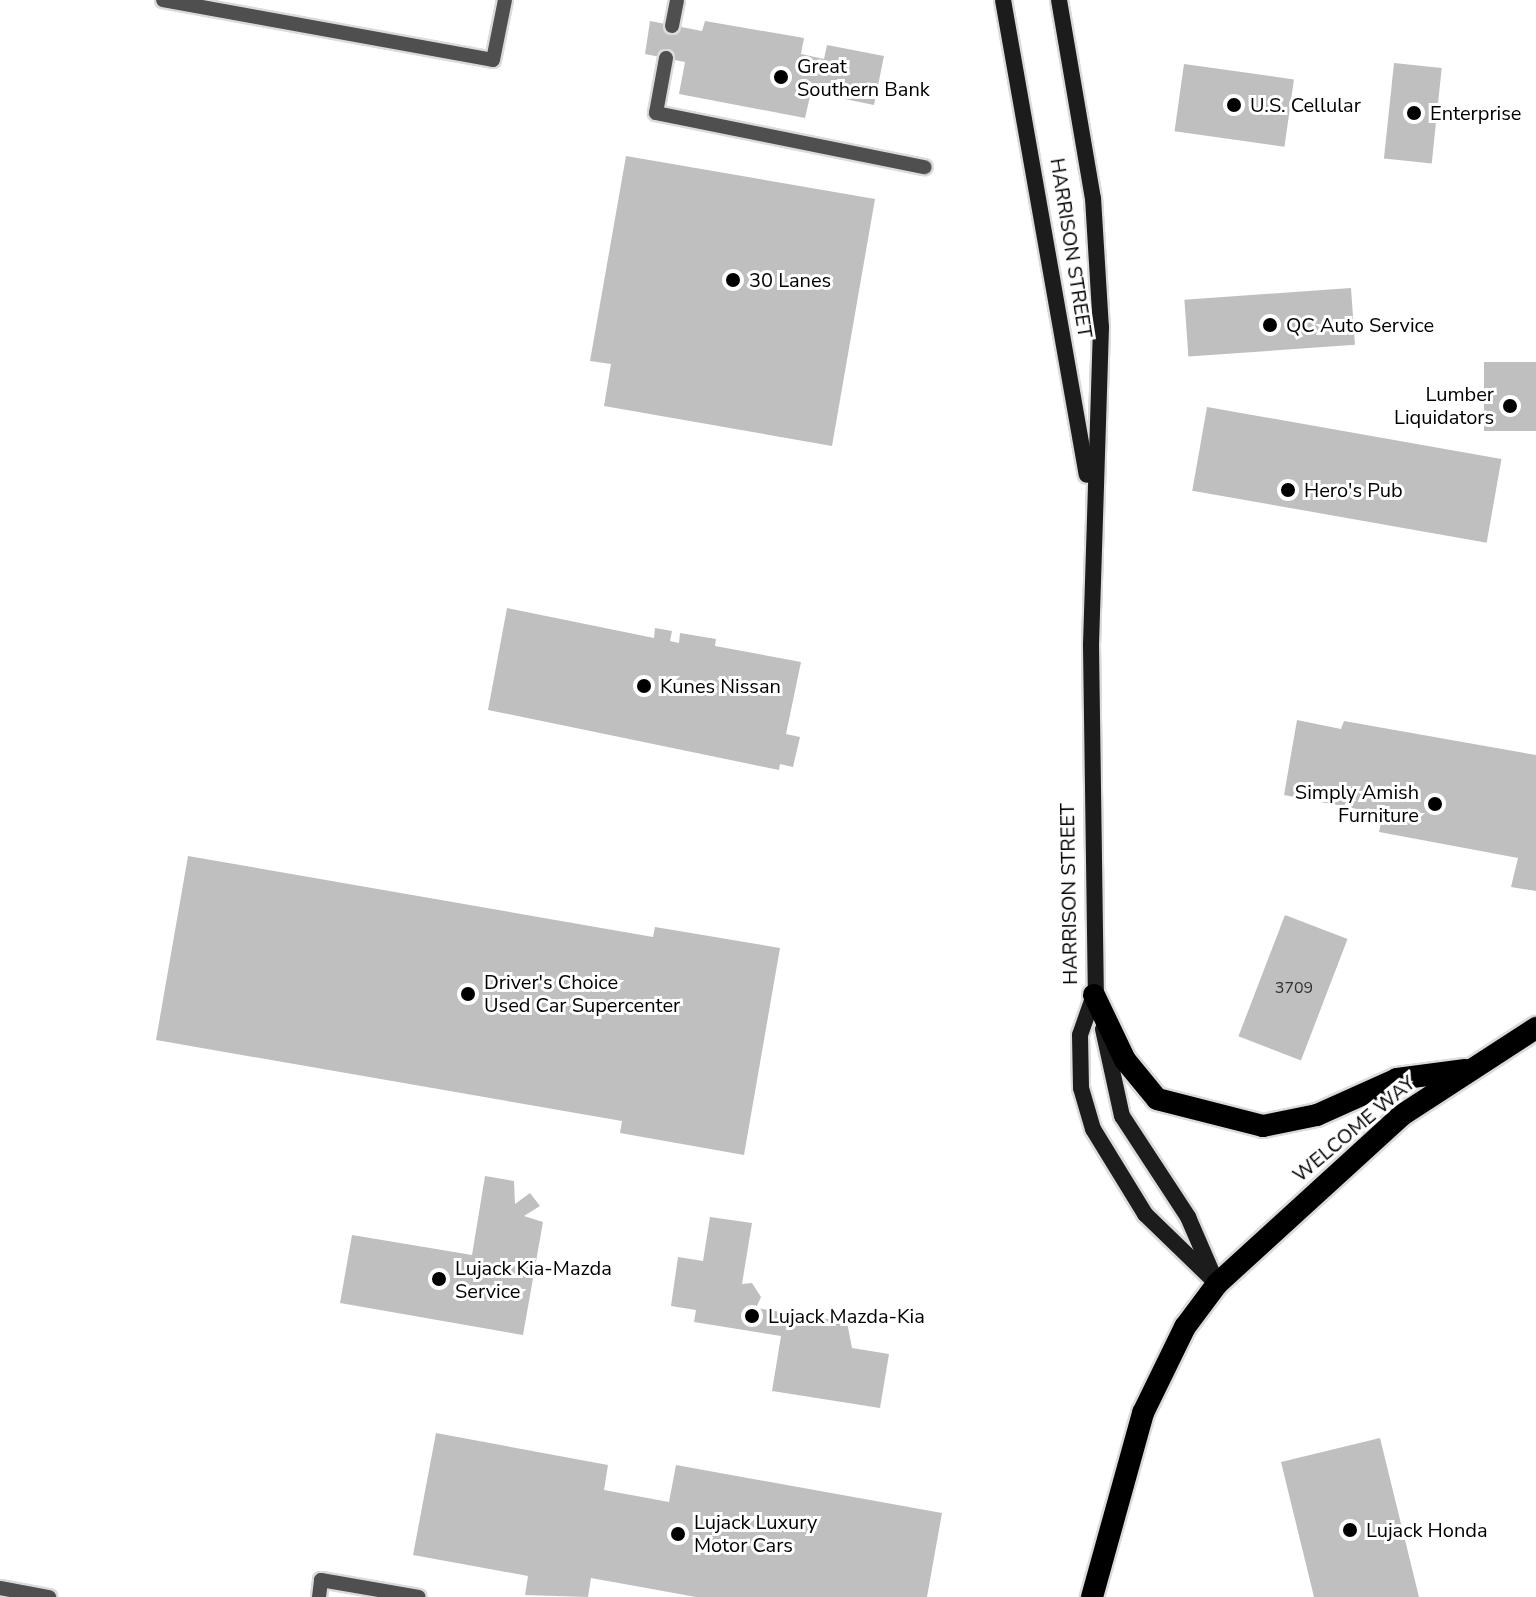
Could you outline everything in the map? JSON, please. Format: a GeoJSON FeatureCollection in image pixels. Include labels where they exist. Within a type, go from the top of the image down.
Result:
{"type":"FeatureCollection","features":[{"type":"Feature","properties":{"kind":"highway"},"geometry":{"type":"LineString","coordinates":[[1094,995],[1125,1060],[1157,1099],[1249,1123],[1317,1115],[1397,1079],[1470,1069]]}},
{"type":"Feature","properties":{"kind":"highway","name":"WELCOME WAY"},"geometry":{"type":"LineString","coordinates":[[1217,1284],[1402,1115],[1536,1028]]}},
{"type":"Feature","properties":{"kind":"highway"},"geometry":{"type":"LineString","coordinates":[[1092,1597],[1143,1413],[1185,1327],[1217,1284]]}},
{"type":"Feature","properties":{"kind":"main road","name":"HARRISON STREET"},"geometry":{"type":"LineString","coordinates":[[1003,0],[1092,504]]}},
{"type":"Feature","properties":{"kind":"main road","name":"HARRISON STREET"},"geometry":{"type":"LineString","coordinates":[[1059,0],[1093,198],[1101,327],[1092,504],[1094,995],[1122,1116],[1188,1217],[1217,1284]]}},
{"type":"Feature","properties":{"kind":"main road"},"geometry":{"type":"LineString","coordinates":[[1063,24],[1070,0]]}},
{"type":"Feature","properties":{"kind":"main road","name":"HARRISON STREET"},"geometry":{"type":"LineString","coordinates":[[1094,995],[1080,1035],[1081,1088],[1093,1129],[1145,1214],[1217,1284]]}},
{"type":"Feature","properties":{"kind":"lane"},"geometry":{"type":"LineString","coordinates":[[163,0],[493,60],[505,0]]}},
{"type":"Feature","properties":{"kind":"lane"},"geometry":{"type":"LineString","coordinates":[[672,26],[677,0]]}},
{"type":"Feature","properties":{"kind":"lane"},"geometry":{"type":"LineString","coordinates":[[666,58],[656,113],[925,167]]}},
{"type":"Feature","properties":{"kind":"lane"},"geometry":{"type":"LineString","coordinates":[[319,1597],[321,1580],[419,1597]]}},
{"type":"Feature","properties":{"kind":"lane"},"geometry":{"type":"LineString","coordinates":[[0,1588],[49,1597]]}},
{"type":"Feature","properties":{"kind":"building","name":"Great Southern Bank"},"geometry":{"type":"Polygon","coordinates":[[[650,21],[702,31],[705,21],[804,38],[801,54],[824,59],[827,45],[884,56],[874,105],[811,92],[805,118],[679,94],[685,62],[645,54],[650,21]]]}},
{"type":"Feature","properties":{"kind":"building","name":"Enterprise"},"geometry":{"type":"Polygon","coordinates":[[[1394,63],[1442,68],[1432,163],[1384,158],[1394,63]]]}},
{"type":"Feature","properties":{"kind":"building","name":"U.S. Cellular"},"geometry":{"type":"Polygon","coordinates":[[[1184,64],[1294,79],[1284,147],[1175,131],[1184,64]]]}},
{"type":"Feature","properties":{"kind":"building","name":"30 Lanes"},"geometry":{"type":"Polygon","coordinates":[[[626,156],[875,199],[832,446],[604,406],[611,364],[590,361],[626,156]]]}},
{"type":"Feature","properties":{"kind":"building","name":"QC Auto Service"},"geometry":{"type":"Polygon","coordinates":[[[1351,288],[1355,345],[1188,357],[1184,300],[1351,288]]]}},
{"type":"Feature","properties":{"kind":"building","name":"Lumber Liquidators"},"geometry":{"type":"Polygon","coordinates":[[[1484,362],[1536,362],[1536,431],[1484,431],[1484,362]]]}},
{"type":"Feature","properties":{"kind":"building"},"geometry":{"type":"Polygon","coordinates":[[[1207,407],[1501,459],[1487,543],[1192,491],[1207,407]]]}},
{"type":"Feature","properties":{"kind":"building","name":"Kunes Nissan"},"geometry":{"type":"Polygon","coordinates":[[[507,608],[654,638],[655,628],[672,631],[670,641],[679,643],[680,633],[716,639],[715,646],[801,662],[786,734],[800,737],[793,767],[780,764],[779,770],[488,710],[507,608]]]}},
{"type":"Feature","properties":{"kind":"building","name":"Simply Amish Furniture"},"geometry":{"type":"Polygon","coordinates":[[[1297,720],[1341,729],[1344,721],[1536,755],[1536,891],[1511,887],[1518,858],[1379,832],[1383,814],[1284,795],[1297,720]]]}},
{"type":"Feature","properties":{"kind":"building","name":"Driver's Choice Used Car Supercenter"},"geometry":{"type":"Polygon","coordinates":[[[188,856],[653,937],[655,927],[780,948],[744,1155],[620,1133],[622,1121],[156,1040],[188,856]]]}},
{"type":"Feature","properties":{"kind":"building"},"geometry":{"type":"Polygon","coordinates":[[[1285,915],[1348,939],[1301,1060],[1238,1036],[1285,915]]]}},
{"type":"Feature","properties":{"kind":"building","name":"Lujack Kia-Mazda Service"},"geometry":{"type":"Polygon","coordinates":[[[485,1176],[514,1181],[515,1204],[530,1193],[540,1206],[524,1216],[543,1222],[523,1335],[340,1303],[352,1235],[472,1255],[485,1176]]]}},
{"type":"Feature","properties":{"kind":"building","name":"Lujack Mazda-Kia"},"geometry":{"type":"Polygon","coordinates":[[[710,1217],[752,1223],[742,1284],[752,1283],[761,1297],[756,1308],[847,1322],[852,1348],[889,1354],[880,1408],[772,1391],[781,1336],[694,1322],[696,1310],[671,1306],[678,1257],[703,1261],[710,1217]]]}},
{"type":"Feature","properties":{"kind":"building","name":"Lujack Luxury Motor Cars"},"geometry":{"type":"Polygon","coordinates":[[[436,1433],[608,1465],[604,1490],[669,1502],[676,1465],[942,1513],[927,1597],[696,1597],[591,1578],[588,1597],[525,1595],[528,1576],[413,1555],[436,1433]]]}},
{"type":"Feature","properties":{"kind":"building","name":"Lujack Honda"},"geometry":{"type":"Polygon","coordinates":[[[1380,1438],[1419,1597],[1314,1597],[1281,1462],[1380,1438]]]}},
{"type":"Feature","properties":{"kind":"place","name":"Great Southern Bank"},"geometry":{"type":"Point","coordinates":[781,77]}},
{"type":"Feature","properties":{"kind":"place","name":"U.S. Cellular"},"geometry":{"type":"Point","coordinates":[1234,105]}},
{"type":"Feature","properties":{"kind":"place","name":"Enterprise"},"geometry":{"type":"Point","coordinates":[1414,113]}},
{"type":"Feature","properties":{"kind":"place","name":"30 Lanes"},"geometry":{"type":"Point","coordinates":[733,280]}},
{"type":"Feature","properties":{"kind":"place","name":"QC Auto Service"},"geometry":{"type":"Point","coordinates":[1270,325]}},
{"type":"Feature","properties":{"kind":"place","name":"Lumber Liquidators"},"geometry":{"type":"Point","coordinates":[1510,406]}},
{"type":"Feature","properties":{"kind":"place","name":"Hero's Pub"},"geometry":{"type":"Point","coordinates":[1288,490]}},
{"type":"Feature","properties":{"kind":"place","name":"Kunes Nissan"},"geometry":{"type":"Point","coordinates":[644,686]}},
{"type":"Feature","properties":{"kind":"place","name":"Simply Amish Furniture"},"geometry":{"type":"Point","coordinates":[1435,804]}},
{"type":"Feature","properties":{"kind":"place","name":"Driver's Choice Used Car Supercenter"},"geometry":{"type":"Point","coordinates":[468,994]}},
{"type":"Feature","properties":{"kind":"place","name":"Lujack Kia-Mazda Service"},"geometry":{"type":"Point","coordinates":[439,1279]}},
{"type":"Feature","properties":{"kind":"place","name":"Lujack Mazda-Kia"},"geometry":{"type":"Point","coordinates":[752,1316]}},
{"type":"Feature","properties":{"kind":"place","name":"Lujack Honda"},"geometry":{"type":"Point","coordinates":[1350,1530]}},
{"type":"Feature","properties":{"kind":"place","name":"Lujack Luxury Motor Cars"},"geometry":{"type":"Point","coordinates":[678,1534]}}]}
